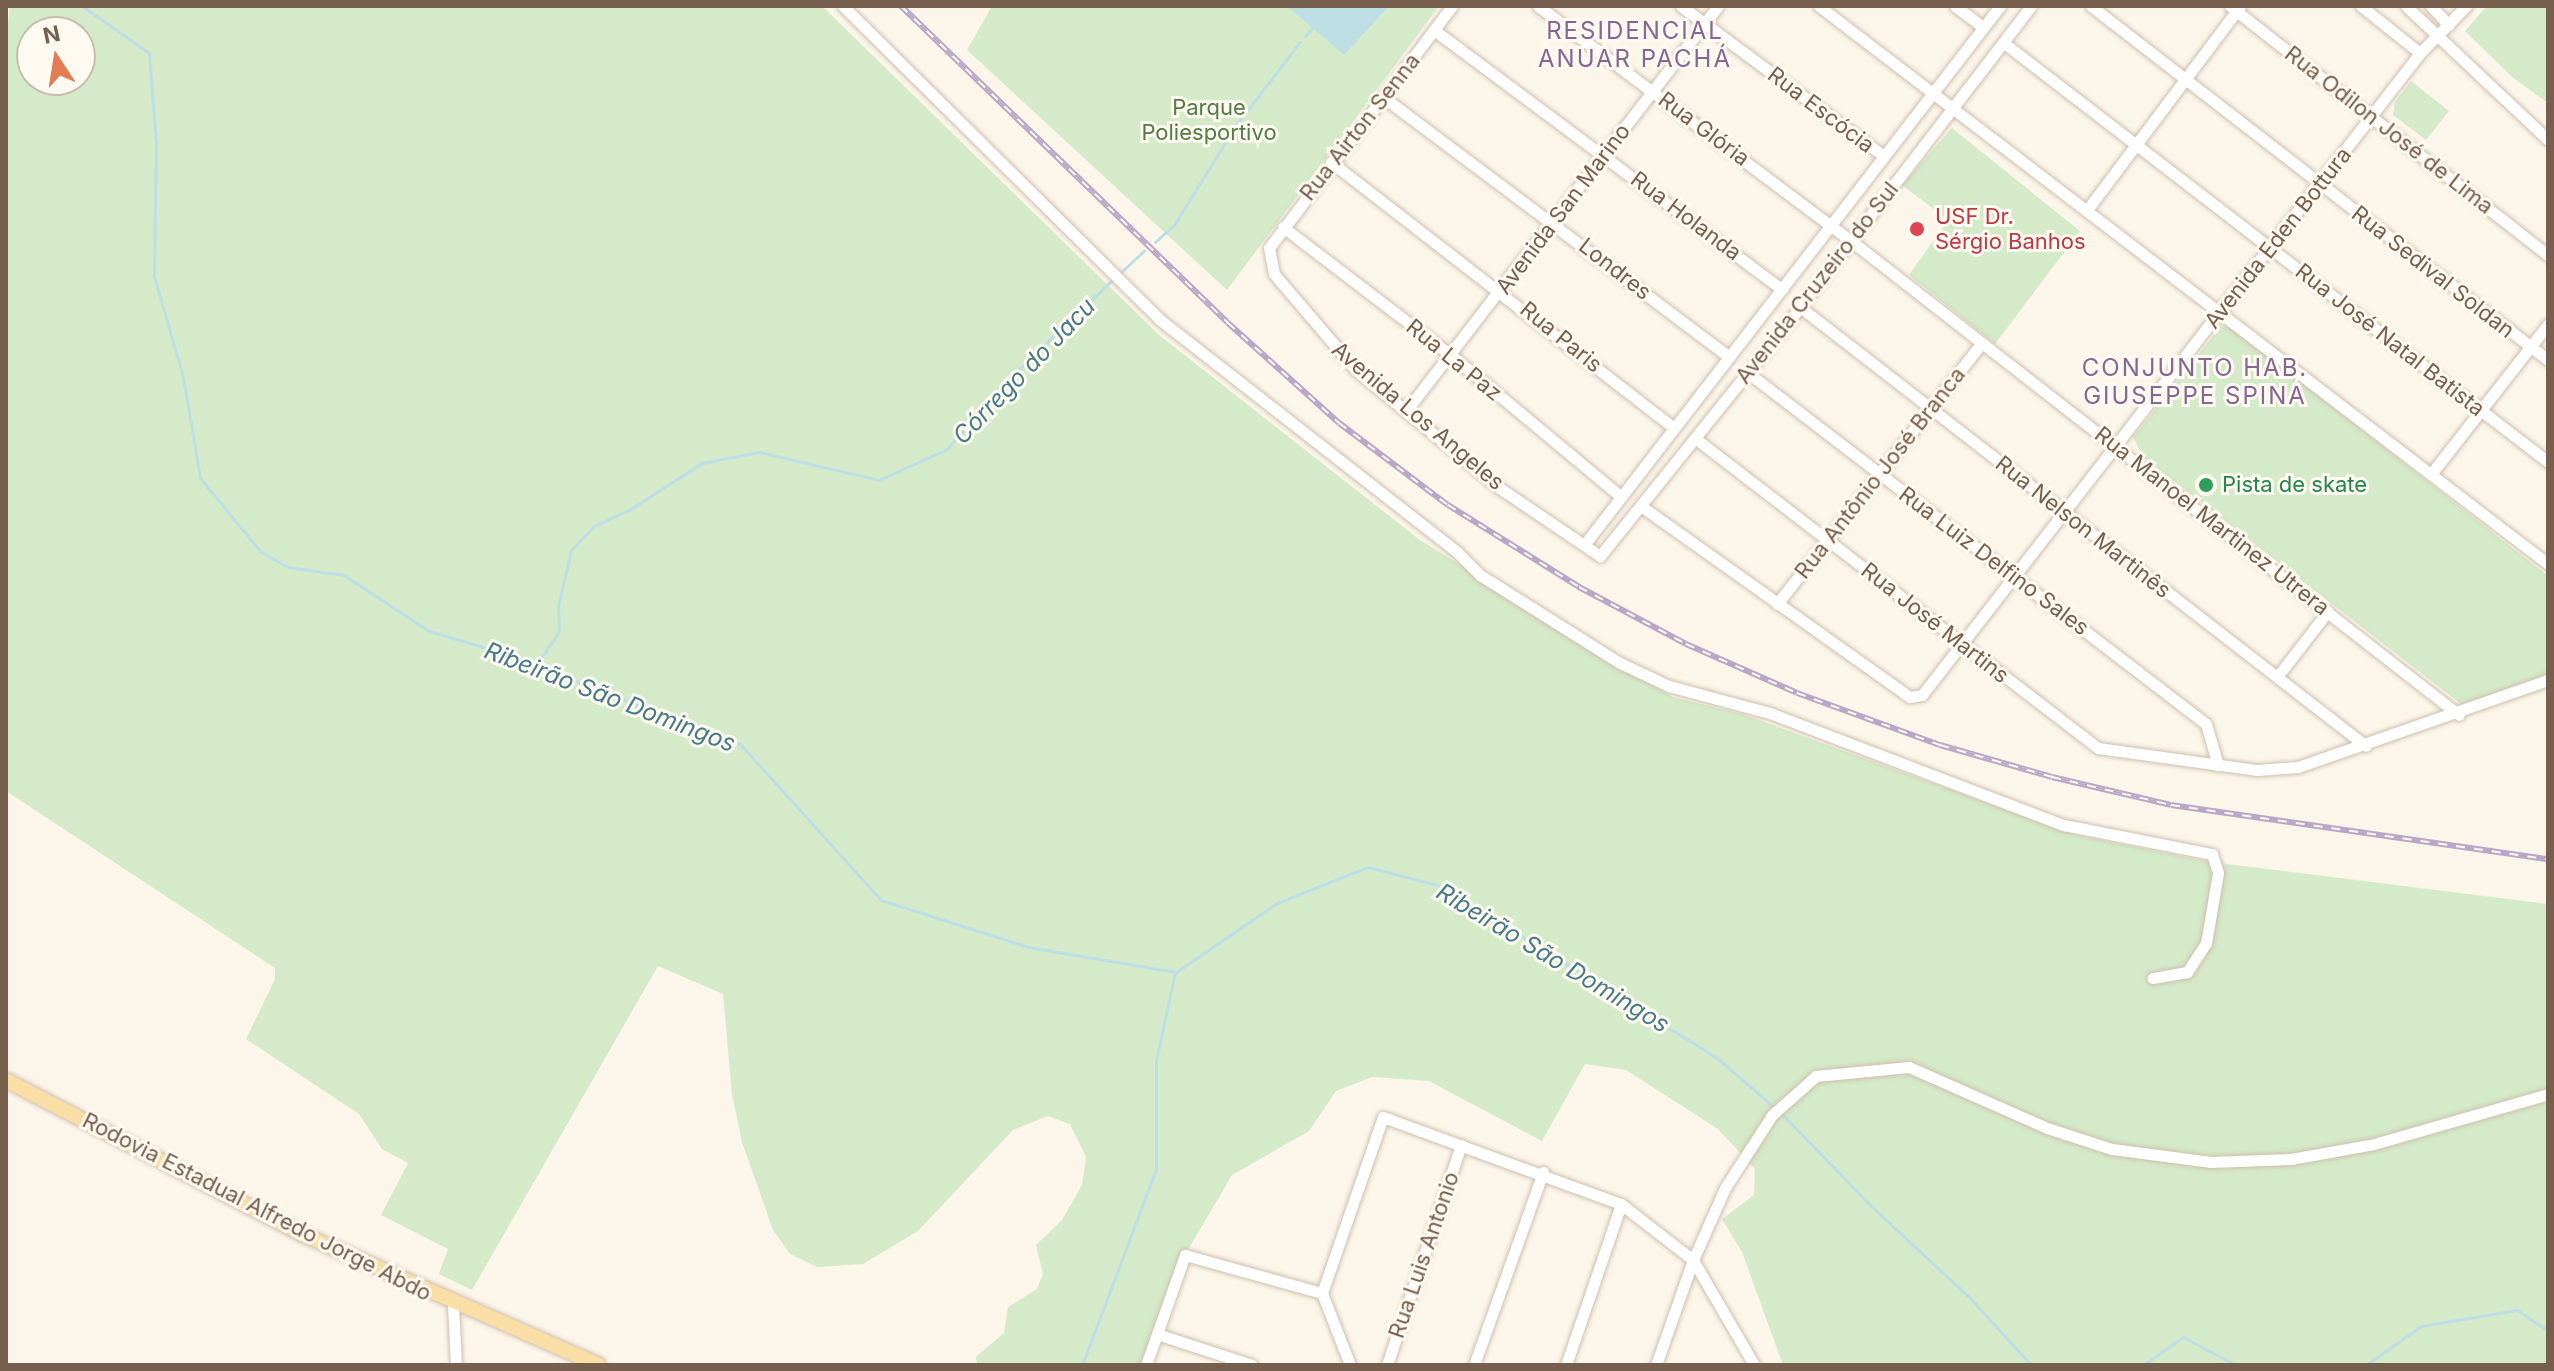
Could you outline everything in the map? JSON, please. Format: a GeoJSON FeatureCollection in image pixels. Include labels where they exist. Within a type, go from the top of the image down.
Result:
{"type":"FeatureCollection","features":[{"type":"Feature","properties":{"kind":"main road","name":"Rodovia Estadual Alfredo Jorge Abdo"},"geometry":{"type":"LineString","coordinates":[[6,1080],[304,1235],[453,1304],[599,1365]]}},
{"type":"Feature","properties":{"kind":"street"},"geometry":{"type":"LineString","coordinates":[[843,6],[1159,319],[1457,552],[1480,575],[1620,663],[1669,686],[1770,713],[2064,825],[2212,854],[2218,873],[2206,943],[2187,972],[2153,978]]}},
{"type":"Feature","properties":{"kind":"street","name":"Rua Airton Senna"},"geometry":{"type":"LineString","coordinates":[[1269,248],[1331,162],[1452,6]]}},
{"type":"Feature","properties":{"kind":"street","name":"Rua Glória"},"geometry":{"type":"LineString","coordinates":[[1538,6],[1850,240]]}},
{"type":"Feature","properties":{"kind":"street","name":"Rua Escócia"},"geometry":{"type":"LineString","coordinates":[[1681,6],[1884,156]]}},
{"type":"Feature","properties":{"kind":"street","name":"Avenida San Marino"},"geometry":{"type":"LineString","coordinates":[[1406,411],[1452,356],[1718,6]]}},
{"type":"Feature","properties":{"kind":"street"},"geometry":{"type":"LineString","coordinates":[[1819,6],[2548,564]]}},
{"type":"Feature","properties":{"kind":"street"},"geometry":{"type":"LineString","coordinates":[[1955,6],[1983,27]]}},
{"type":"Feature","properties":{"kind":"street","name":"Avenida Cruzeiro do Sul"},"geometry":{"type":"LineString","coordinates":[[1584,545],[2000,6]]}},
{"type":"Feature","properties":{"kind":"street","name":"Avenida Cruzeiro do Sul"},"geometry":{"type":"LineString","coordinates":[[1600,556],[1800,307],[2031,6]]}},
{"type":"Feature","properties":{"kind":"street","name":"Rua Sedival Soldan"},"geometry":{"type":"LineString","coordinates":[[2091,6],[2548,360]]}},
{"type":"Feature","properties":{"kind":"street"},"geometry":{"type":"LineString","coordinates":[[2361,6],[2420,53]]}},
{"type":"Feature","properties":{"kind":"street"},"geometry":{"type":"LineString","coordinates":[[2406,6],[2548,140]]}},
{"type":"Feature","properties":{"kind":"street"},"geometry":{"type":"LineString","coordinates":[[2431,6],[2449,25]]}},
{"type":"Feature","properties":{"kind":"street","name":"Avenida Eden Bottura"},"geometry":{"type":"LineString","coordinates":[[1777,604],[1910,697],[1922,695],[2420,53],[2466,6]]}},
{"type":"Feature","properties":{"kind":"street"},"geometry":{"type":"LineString","coordinates":[[2087,210],[2236,8]]}},
{"type":"Feature","properties":{"kind":"street","name":"Rua Odilon José de Lima"},"geometry":{"type":"LineString","coordinates":[[2236,8],[2548,255]]}},
{"type":"Feature","properties":{"kind":"street","name":"Rua Holanda"},"geometry":{"type":"LineString","coordinates":[[1434,30],[1782,289]]}},
{"type":"Feature","properties":{"kind":"street","name":"Rua José Natal Batista"},"geometry":{"type":"LineString","coordinates":[[2004,43],[2548,462]]}},
{"type":"Feature","properties":{"kind":"street","name":"Londres"},"geometry":{"type":"LineString","coordinates":[[1383,97],[1554,221],[1729,357]]}},
{"type":"Feature","properties":{"kind":"street","name":"Rua Paris"},"geometry":{"type":"LineString","coordinates":[[1331,162],[1502,290],[1674,428]]}},
{"type":"Feature","properties":{"kind":"street","name":"Rua La Paz"},"geometry":{"type":"LineString","coordinates":[[1283,227],[1452,356],[1621,497]]}},
{"type":"Feature","properties":{"kind":"street","name":"Rua Manoel Martinez Utrera"},"geometry":{"type":"LineString","coordinates":[[1850,240],[2459,715]]}},
{"type":"Feature","properties":{"kind":"street","name":"Avenida Los Angeles"},"geometry":{"type":"LineString","coordinates":[[1269,248],[1274,274],[1318,331],[1406,411],[1498,487],[1600,556]]}},
{"type":"Feature","properties":{"kind":"street","name":"Rua Nelson Martinês"},"geometry":{"type":"LineString","coordinates":[[1800,307],[2366,746]]}},
{"type":"Feature","properties":{"kind":"street"},"geometry":{"type":"LineString","coordinates":[[2431,474],[2548,324]]}},
{"type":"Feature","properties":{"kind":"street","name":"Rua Antônio José Branca"},"geometry":{"type":"LineString","coordinates":[[1777,604],[1982,343]]}},
{"type":"Feature","properties":{"kind":"street","name":"Rua Luiz Delfino Sales"},"geometry":{"type":"LineString","coordinates":[[1747,372],[2206,724],[2218,765]]}},
{"type":"Feature","properties":{"kind":"street","name":"Rua José Martins"},"geometry":{"type":"LineString","coordinates":[[1696,439],[2098,748],[2194,763],[2298,767],[2459,715],[2548,680]]}},
{"type":"Feature","properties":{"kind":"street"},"geometry":{"type":"LineString","coordinates":[[1641,506],[1777,604]]}},
{"type":"Feature","properties":{"kind":"street"},"geometry":{"type":"LineString","coordinates":[[2277,677],[2328,611]]}},
{"type":"Feature","properties":{"kind":"street"},"geometry":{"type":"LineString","coordinates":[[1656,1365],[1693,1260],[1725,1188],[1772,1115],[1816,1076],[1909,1067],[2047,1128],[2112,1149],[2211,1162],[2291,1159],[2374,1144],[2548,1094]]}},
{"type":"Feature","properties":{"kind":"street"},"geometry":{"type":"LineString","coordinates":[[1350,1365],[1322,1293],[1383,1117],[1543,1172],[1621,1204],[1693,1260],[1745,1359],[1754,1365]]}},
{"type":"Feature","properties":{"kind":"street","name":"Rua Luis Antonio"},"geometry":{"type":"LineString","coordinates":[[1387,1365],[1461,1145]]}},
{"type":"Feature","properties":{"kind":"street"},"geometry":{"type":"LineString","coordinates":[[1474,1365],[1543,1172]]}},
{"type":"Feature","properties":{"kind":"street"},"geometry":{"type":"LineString","coordinates":[[1566,1365],[1621,1204]]}},
{"type":"Feature","properties":{"kind":"street"},"geometry":{"type":"LineString","coordinates":[[1146,1365],[1185,1255],[1322,1293]]}},
{"type":"Feature","properties":{"kind":"street"},"geometry":{"type":"LineString","coordinates":[[453,1304],[456,1365]]}},
{"type":"Feature","properties":{"kind":"street"},"geometry":{"type":"LineString","coordinates":[[1157,1334],[1252,1365]]}},
{"type":"Feature","properties":{"kind":"green space"},"geometry":{"type":"Polygon","coordinates":[[[10,6],[822,6],[1159,335],[1420,540],[1673,697],[1742,714],[2075,835],[2211,862],[2548,904],[2548,1365],[1783,1365],[1742,1252],[1722,1219],[1754,1195],[1755,1169],[1718,1129],[1626,1070],[1585,1064],[1542,1141],[1429,1081],[1372,1077],[1336,1091],[1309,1131],[1232,1175],[1185,1255],[1146,1365],[977,1365],[976,1357],[1004,1333],[1008,1307],[1037,1289],[1043,1274],[1036,1245],[1062,1220],[1082,1185],[1086,1157],[1070,1124],[1048,1116],[1013,1130],[918,1231],[863,1264],[817,1267],[790,1254],[773,1230],[742,1142],[732,1095],[723,994],[658,966],[472,1290],[439,1274],[448,1249],[381,1215],[408,1163],[382,1149],[359,1114],[246,1039],[275,979],[275,968],[6,791],[6,38],[10,6]]]}},
{"type":"Feature","properties":{"kind":"green space","name":"Parque Poliesportivo"},"geometry":{"type":"Polygon","coordinates":[[[992,6],[1439,6],[1227,290],[967,50],[992,6]]]}},
{"type":"Feature","properties":{"kind":"green space"},"geometry":{"type":"Polygon","coordinates":[[[2487,6],[2548,6],[2548,103],[2512,77],[2465,31],[2487,6]]]}},
{"type":"Feature","properties":{"kind":"green space"},"geometry":{"type":"Polygon","coordinates":[[[2411,81],[2449,111],[2426,140],[2393,115],[2395,102],[2411,81]]]}},
{"type":"Feature","properties":{"kind":"green space"},"geometry":{"type":"Polygon","coordinates":[[[1952,128],[2080,231],[1995,344],[1909,275],[1948,220],[1902,185],[1952,128]]]}},
{"type":"Feature","properties":{"kind":"green space"},"geometry":{"type":"Polygon","coordinates":[[[2221,326],[2231,327],[2548,576],[2548,674],[2465,707],[2143,457],[2133,437],[2221,326]]]}},
{"type":"Feature","properties":{"kind":"water"},"geometry":{"type":"Polygon","coordinates":[[[1287,6],[1389,6],[1344,55],[1287,6]]]}},
{"type":"Feature","properties":{"kind":"waterway","name":"Ribeirão São Domingos"},"geometry":{"type":"LineString","coordinates":[[82,6],[149,53],[156,145],[154,276],[183,377],[200,478],[261,552],[288,567],[344,575],[429,631],[500,652],[740,744],[881,900],[1028,947],[1176,972],[1277,903],[1368,867],[1441,886],[1716,1057],[1774,1107]]}},
{"type":"Feature","properties":{"kind":"waterway","name":"Córrego do Jacu"},"geometry":{"type":"LineString","coordinates":[[1305,36],[1312,28]]}},
{"type":"Feature","properties":{"kind":"waterway","name":"Córrego do Jacu"},"geometry":{"type":"LineString","coordinates":[[1155,242],[1174,225],[1236,125],[1300,42]]}},
{"type":"Feature","properties":{"kind":"waterway","name":"Córrego do Jacu"},"geometry":{"type":"LineString","coordinates":[[1120,273],[1144,251]]}},
{"type":"Feature","properties":{"kind":"waterway","name":"Córrego do Jacu"},"geometry":{"type":"LineString","coordinates":[[536,666],[559,631],[558,606],[571,550],[594,526],[629,510],[702,463],[759,452],[879,480],[947,449],[1013,375],[1114,278]]}},
{"type":"Feature","properties":{"kind":"waterway"},"geometry":{"type":"LineString","coordinates":[[1082,1365],[1156,1169],[1156,1060],[1175,972]]}},
{"type":"Feature","properties":{"kind":"waterway","name":"Ribeirão São Domingos"},"geometry":{"type":"LineString","coordinates":[[1780,1112],[1871,1206],[1971,1299],[2031,1365]]}},
{"type":"Feature","properties":{"kind":"waterway","name":"Ribeirão São Domingos"},"geometry":{"type":"LineString","coordinates":[[2366,1365],[2421,1326],[2517,1310],[2548,1331]]}},
{"type":"Feature","properties":{"kind":"waterway","name":"Ribeirão São Domingos"},"geometry":{"type":"LineString","coordinates":[[2143,1365],[2183,1337],[2236,1365]]}},
{"type":"Feature","properties":{"kind":"railway"},"geometry":{"type":"LineString","coordinates":[[901,6],[1228,323],[1339,423],[1448,505],[1579,587],[1686,644],[1797,693],[1940,745],[2052,777],[2171,805],[2548,859]]}},
{"type":"Feature","properties":{"kind":"place","name":"USF Dr. Sérgio Banhos"},"geometry":{"type":"Point","coordinates":[1917,229]}},
{"type":"Feature","properties":{"kind":"place","name":"Pista de skate"},"geometry":{"type":"Point","coordinates":[2206,485]}},
{"type":"Feature","properties":{"kind":"district","name":"RESIDENCIAL ANUAR PACHÁ"},"geometry":{"type":"Point","coordinates":[1635,45]}},
{"type":"Feature","properties":{"kind":"district","name":"CONJUNTO HAB. GIUSEPPE SPINA"},"geometry":{"type":"Point","coordinates":[2195,382]}}]}
